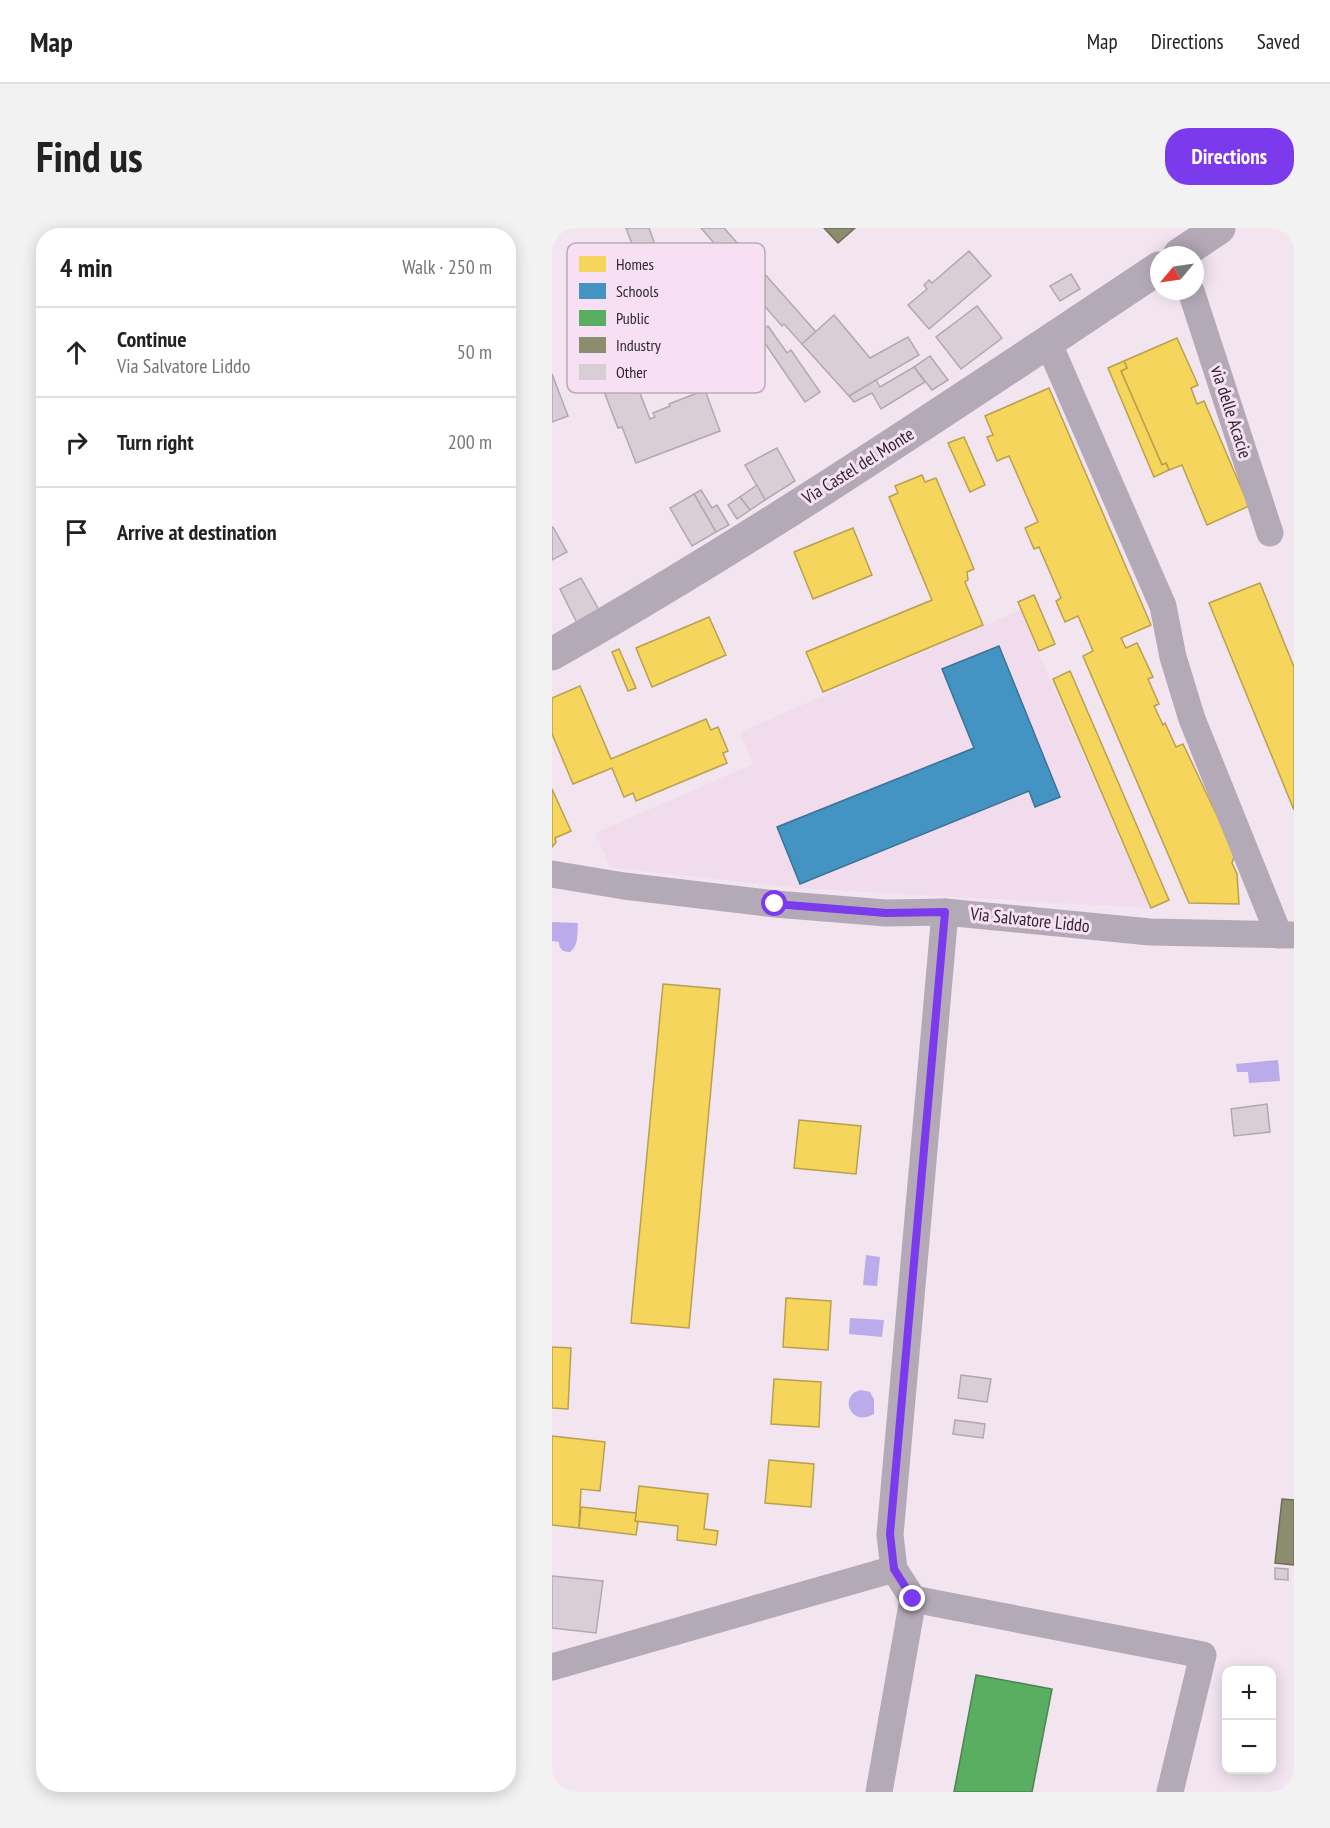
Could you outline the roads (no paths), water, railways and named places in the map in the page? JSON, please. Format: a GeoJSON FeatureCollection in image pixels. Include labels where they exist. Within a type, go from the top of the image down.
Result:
{"type":"FeatureCollection","features":[{"type":"Feature","properties":{"kind":"main road"},"geometry":{"type":"LineString","coordinates":[[1192,246],[1219,228]]}},
{"type":"Feature","properties":{"kind":"main road","name":"Via Castel del Monte"},"geometry":{"type":"LineString","coordinates":[[552,654],[646,601],[910,433],[1150,274]]}},
{"type":"Feature","properties":{"kind":"street","name":"via delle Acacie"},"geometry":{"type":"LineString","coordinates":[[1194,300],[1270,533]]}},
{"type":"Feature","properties":{"kind":"street"},"geometry":{"type":"LineString","coordinates":[[1048,342],[1163,606],[1173,657],[1192,719],[1287,935]]}},
{"type":"Feature","properties":{"kind":"street","name":"Via Salvatore Liddo"},"geometry":{"type":"LineString","coordinates":[[552,874],[624,886],[775,904],[886,913],[945,912],[1150,932],[1287,935]]}},
{"type":"Feature","properties":{"kind":"street"},"geometry":{"type":"LineString","coordinates":[[879,1792],[913,1599],[894,1569],[890,1534],[945,912]]}},
{"type":"Feature","properties":{"kind":"street"},"geometry":{"type":"LineString","coordinates":[[552,1667],[894,1569]]}},
{"type":"Feature","properties":{"kind":"street"},"geometry":{"type":"LineString","coordinates":[[913,1599],[1203,1655],[1170,1792]]}}]}
